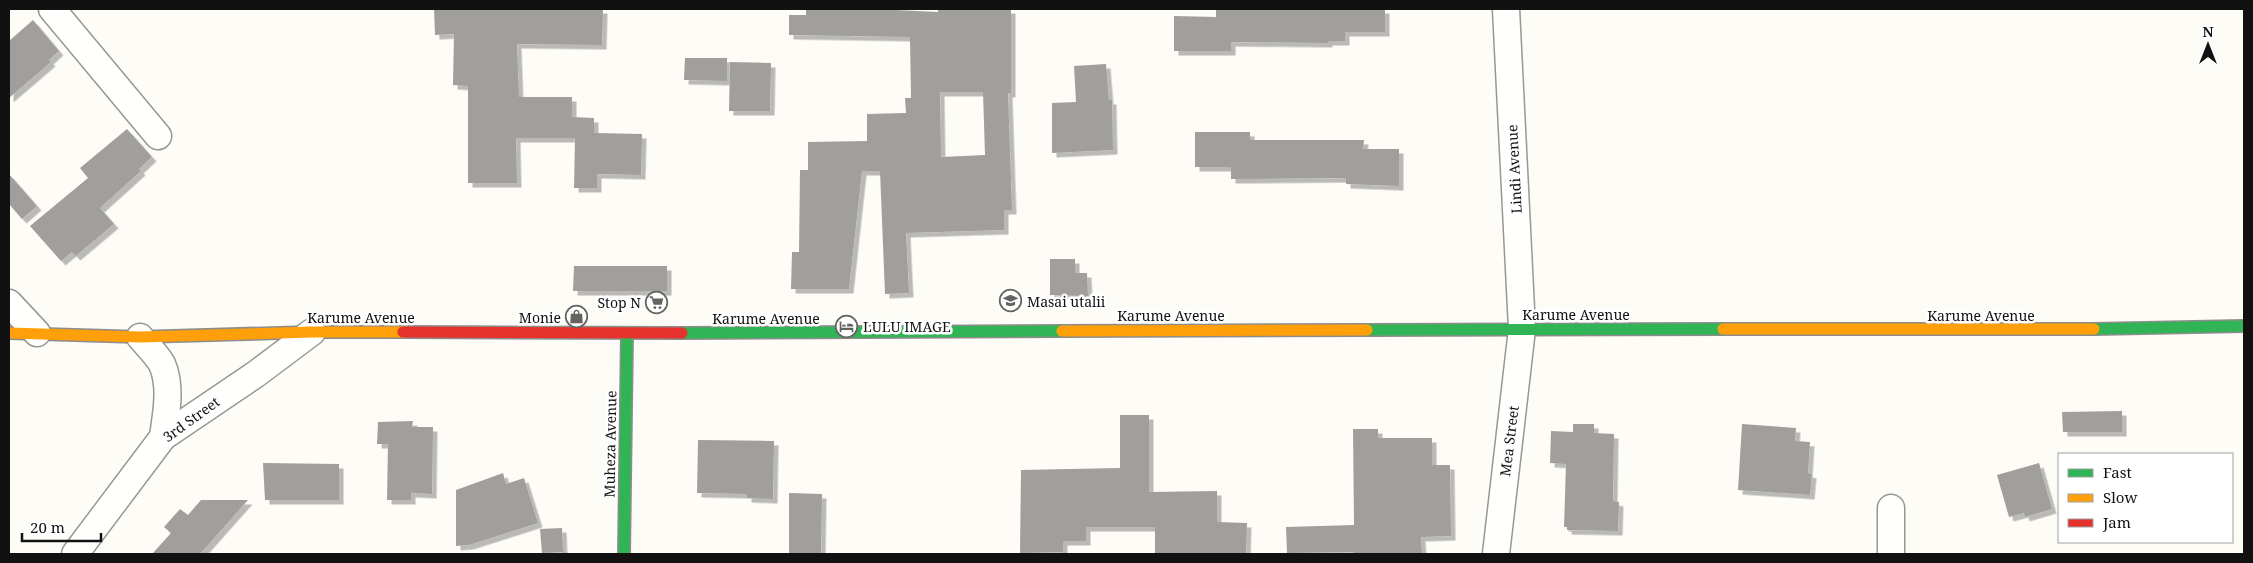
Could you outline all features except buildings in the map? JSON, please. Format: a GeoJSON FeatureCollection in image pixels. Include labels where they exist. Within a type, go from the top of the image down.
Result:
{"type":"FeatureCollection","features":[{"type":"Feature","properties":{"kind":"main road","name":"Karume Avenue"},"geometry":{"type":"LineString","coordinates":[[9,333],[140,337],[312,332],[627,333],[1522,328],[2021,330],[2244,326]]}},
{"type":"Feature","properties":{"kind":"main road","name":"Muheza Avenue"},"geometry":{"type":"LineString","coordinates":[[624,554],[627,333]]}},
{"type":"Feature","properties":{"kind":"street"},"geometry":{"type":"LineString","coordinates":[[52,9],[158,136]]}},
{"type":"Feature","properties":{"kind":"street","name":"Lindi Avenue"},"geometry":{"type":"LineString","coordinates":[[1506,9],[1522,328]]}},
{"type":"Feature","properties":{"kind":"street"},"geometry":{"type":"LineString","coordinates":[[9,303],[37,333]]}},
{"type":"Feature","properties":{"kind":"street","name":"Mea Street"},"geometry":{"type":"LineString","coordinates":[[1496,554],[1522,328]]}},
{"type":"Feature","properties":{"kind":"street","name":"3rd Street"},"geometry":{"type":"LineString","coordinates":[[75,554],[163,437],[312,332]]}},
{"type":"Feature","properties":{"kind":"street"},"geometry":{"type":"LineString","coordinates":[[140,337],[161,364],[166,379],[167,405],[163,437]]}},
{"type":"Feature","properties":{"kind":"street"},"geometry":{"type":"LineString","coordinates":[[1891,508],[1891,554]]}},
{"type":"Feature","properties":{"kind":"traffic: fast"},"geometry":{"type":"LineString","coordinates":[[2094,329],[2244,326]]}},
{"type":"Feature","properties":{"kind":"traffic: fast"},"geometry":{"type":"LineString","coordinates":[[1367,330],[1723,329]]}},
{"type":"Feature","properties":{"kind":"traffic: fast"},"geometry":{"type":"LineString","coordinates":[[682,333],[1062,331]]}},
{"type":"Feature","properties":{"kind":"traffic: fast"},"geometry":{"type":"LineString","coordinates":[[624,554],[627,333]]}},
{"type":"Feature","properties":{"kind":"traffic: slow"},"geometry":{"type":"LineString","coordinates":[[1723,329],[2094,329]]}},
{"type":"Feature","properties":{"kind":"traffic: slow"},"geometry":{"type":"LineString","coordinates":[[1062,331],[1367,330]]}},
{"type":"Feature","properties":{"kind":"traffic: slow"},"geometry":{"type":"LineString","coordinates":[[9,333],[140,337],[312,332],[403,332]]}},
{"type":"Feature","properties":{"kind":"traffic: jam"},"geometry":{"type":"LineString","coordinates":[[403,332],[682,333]]}},
{"type":"Feature","properties":{"kind":"place","name":"Masai utalii"},"geometry":{"type":"Point","coordinates":[1011,301]}},
{"type":"Feature","properties":{"kind":"place","name":"Stop N"},"geometry":{"type":"Point","coordinates":[657,302]}},
{"type":"Feature","properties":{"kind":"place","name":"Monie"},"geometry":{"type":"Point","coordinates":[577,317]}},
{"type":"Feature","properties":{"kind":"place","name":"LULU IMAGE"},"geometry":{"type":"Point","coordinates":[847,326]}}]}
